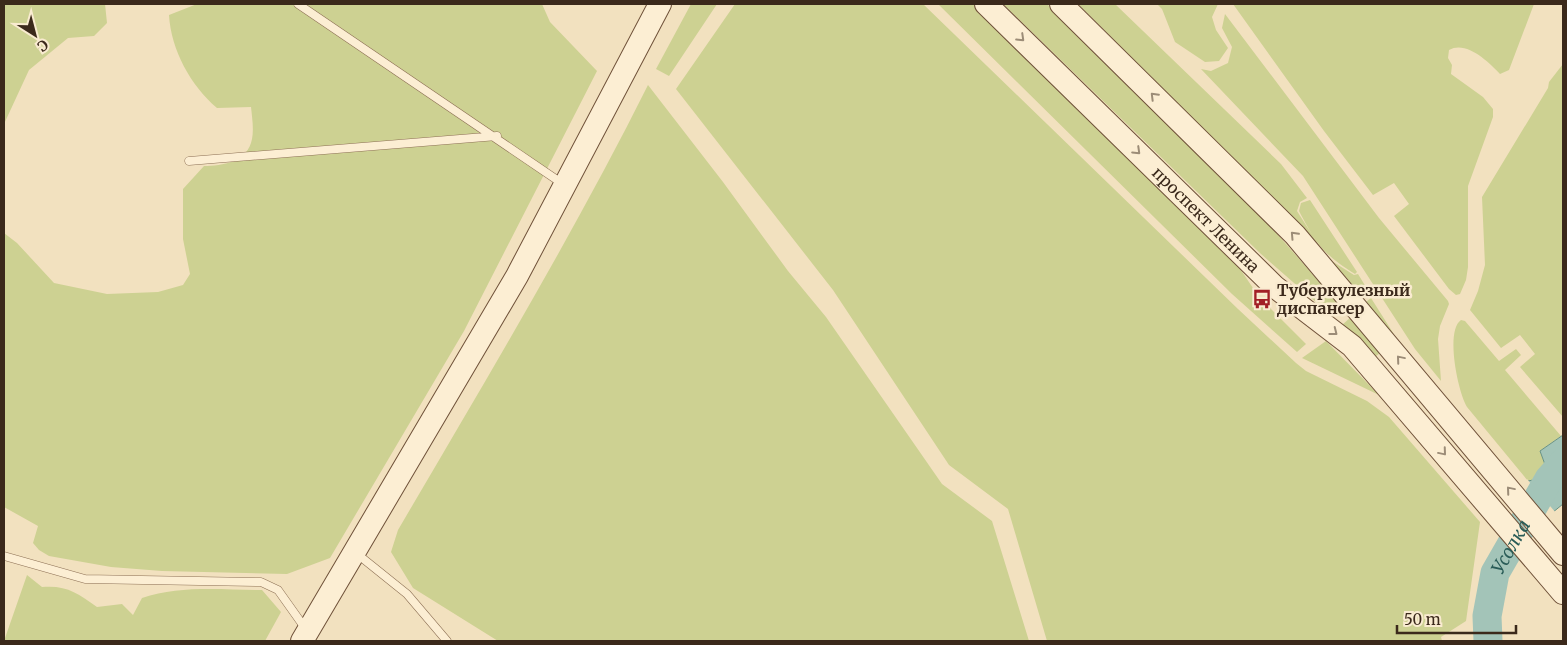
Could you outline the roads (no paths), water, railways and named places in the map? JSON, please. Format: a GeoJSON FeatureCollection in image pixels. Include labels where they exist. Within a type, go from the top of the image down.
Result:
{"type":"FeatureCollection","features":[{"type":"Feature","properties":{"kind":"street"},"geometry":{"type":"LineString","coordinates":[[305,636],[356,553],[517,276],[660,4]]}},
{"type":"Feature","properties":{"kind":"street","name":"проспект Ленина"},"geometry":{"type":"LineString","coordinates":[[986,4],[1275,287],[1352,346],[1561,590]]}},
{"type":"Feature","properties":{"kind":"street"},"geometry":{"type":"LineString","coordinates":[[1061,4],[1295,235],[1563,554]]}},
{"type":"Feature","properties":{"kind":"lane"},"geometry":{"type":"LineString","coordinates":[[298,4],[496,136],[565,185]]}},
{"type":"Feature","properties":{"kind":"lane"},"geometry":{"type":"LineString","coordinates":[[189,161],[496,136]]}},
{"type":"Feature","properties":{"kind":"lane"},"geometry":{"type":"LineString","coordinates":[[356,553],[407,594],[447,641]]}},
{"type":"Feature","properties":{"kind":"lane"},"geometry":{"type":"LineString","coordinates":[[4,556],[85,579],[261,582],[278,590],[305,636]]}},
{"type":"Feature","properties":{"kind":"water"},"geometry":{"type":"Polygon","coordinates":[[[1563,435],[1563,504],[1552,513],[1528,481],[1538,479],[1547,470],[1540,451],[1563,435]]]}},
{"type":"Feature","properties":{"kind":"waterway","name":"Усолка"},"geometry":{"type":"LineString","coordinates":[[1488,641],[1487,616],[1495,573],[1549,479],[1563,463]]}},
{"type":"Feature","properties":{"kind":"place","name":"Туберкулезный диспансер"},"geometry":{"type":"Point","coordinates":[1262,299]}}]}
